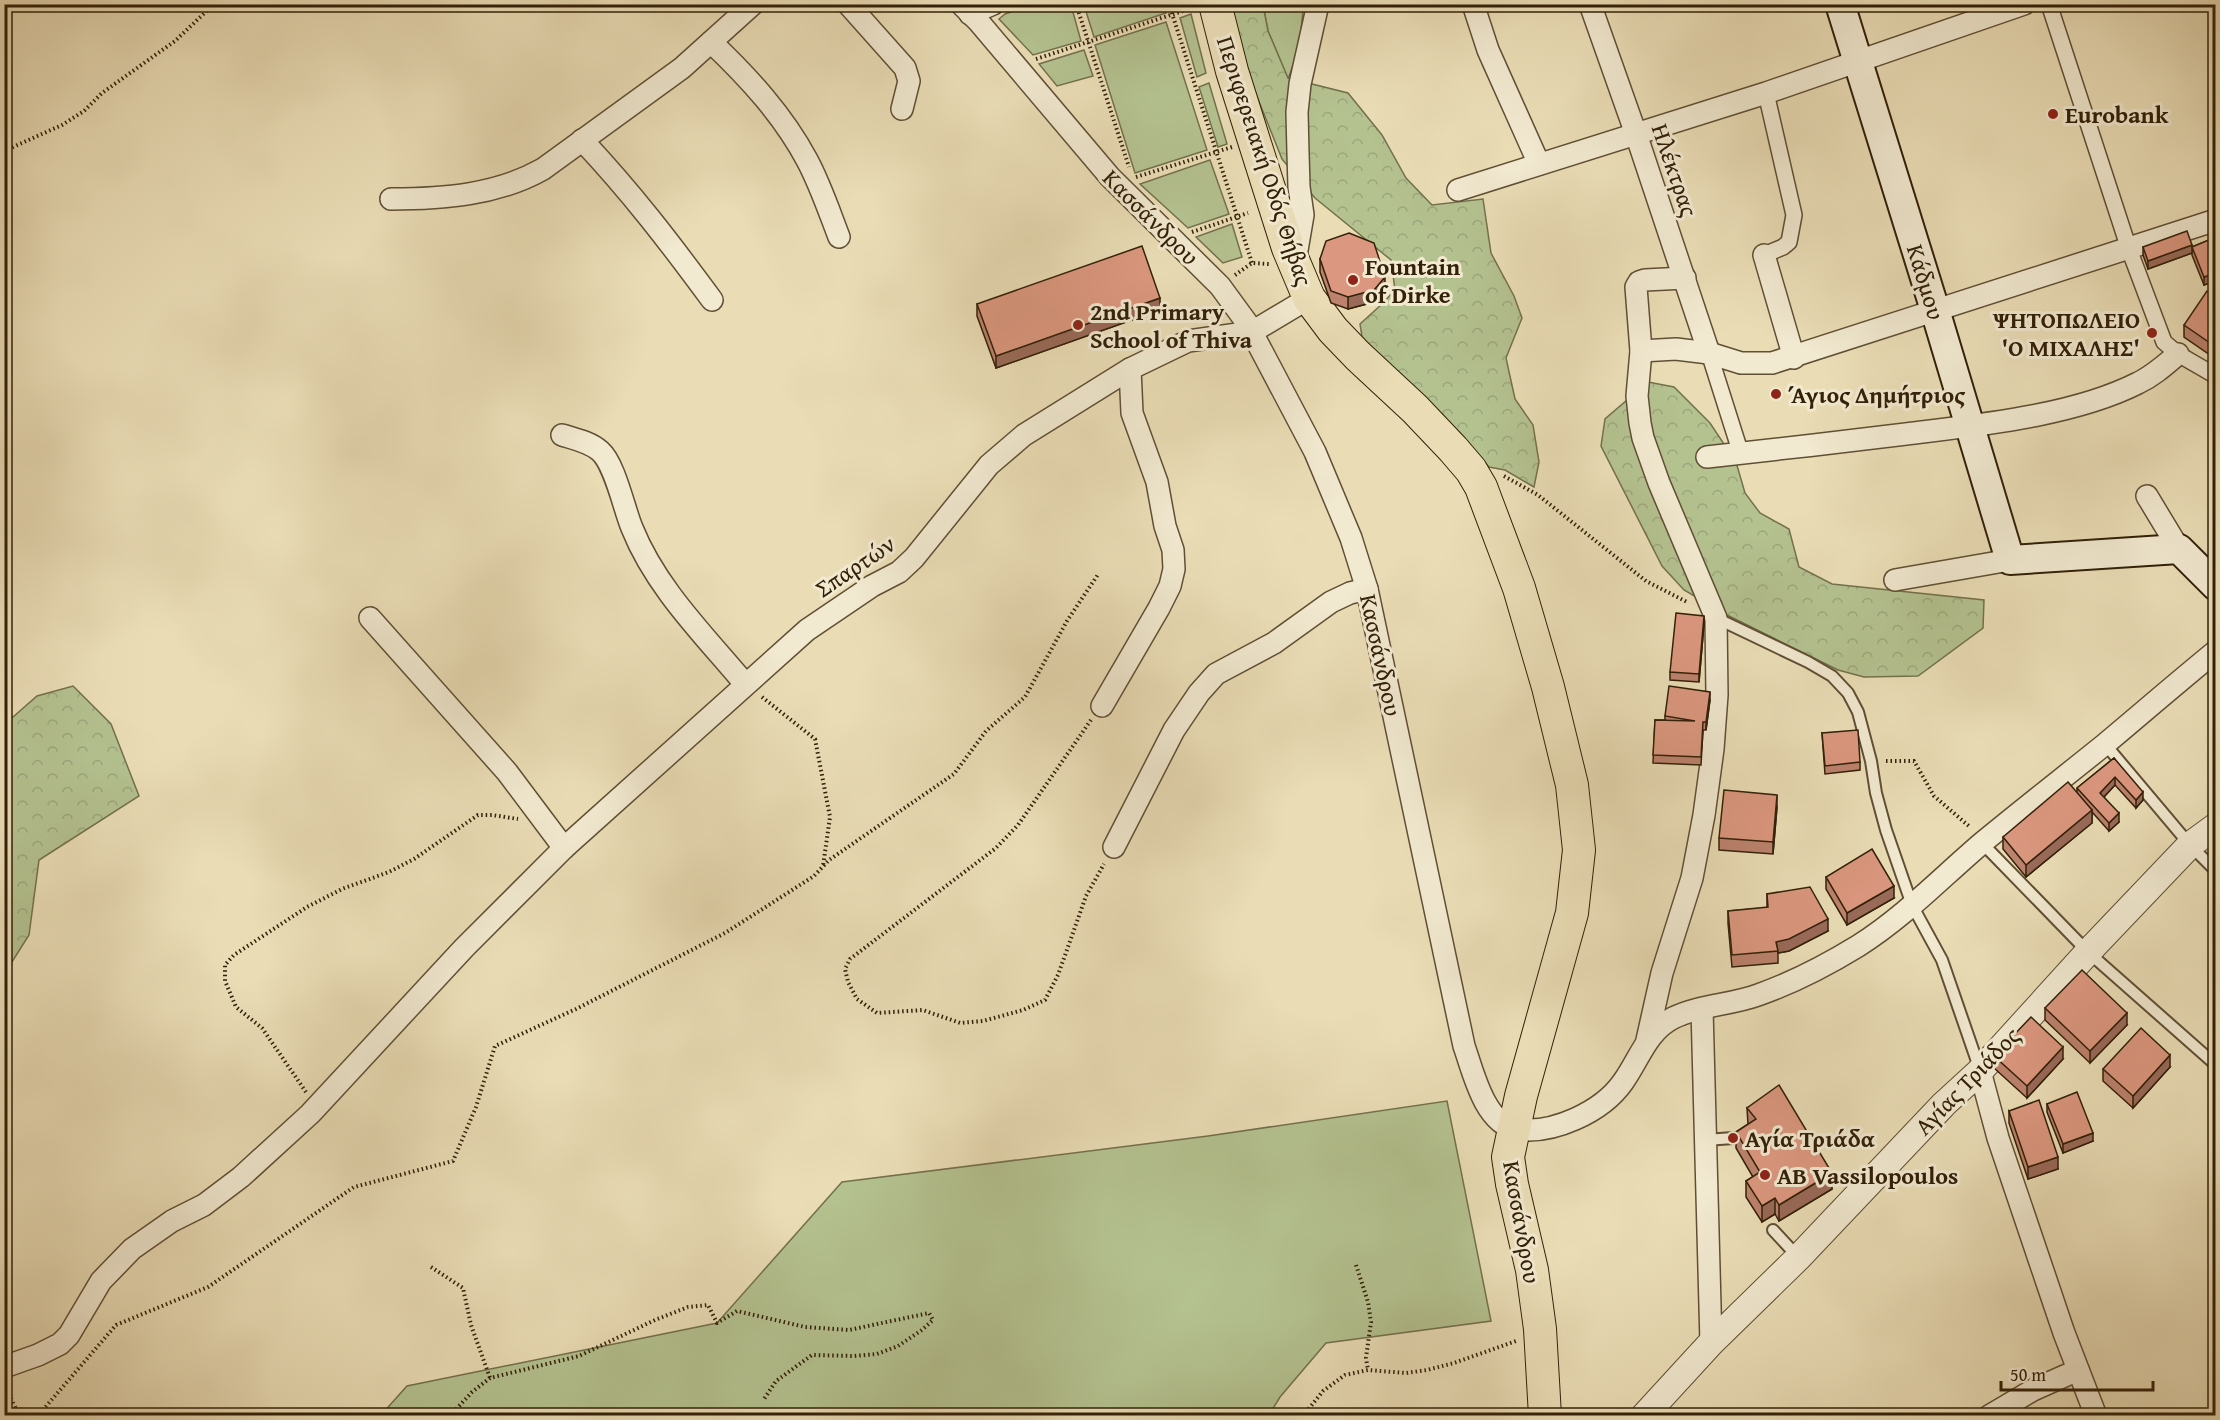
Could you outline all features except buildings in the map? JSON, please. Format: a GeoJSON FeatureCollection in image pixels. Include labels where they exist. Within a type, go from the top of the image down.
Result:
{"type":"FeatureCollection","features":[{"type":"Feature","properties":{"kind":"main road","name":"Κάδμου"},"geometry":{"type":"LineString","coordinates":[[1840,4],[2010,560]]}},
{"type":"Feature","properties":{"kind":"main road","name":"Περιφερειακή Οδός Θήβας"},"geometry":{"type":"LineString","coordinates":[[1202,7],[1232,71],[1294,265],[1309,298],[1350,347],[1415,409],[1471,470],[1481,487],[1519,588],[1548,687],[1572,785],[1579,850],[1572,913],[1513,1128]]}},
{"type":"Feature","properties":{"kind":"main road"},"geometry":{"type":"LineString","coordinates":[[2010,560],[2179,549],[2216,586]]}},
{"type":"Feature","properties":{"kind":"main road","name":"Κασσάνδρου"},"geometry":{"type":"LineString","coordinates":[[1513,1128],[1508,1157],[1532,1270],[1540,1329],[1545,1416]]}},
{"type":"Feature","properties":{"kind":"street"},"geometry":{"type":"LineString","coordinates":[[391,199],[430,199],[481,192],[522,181],[543,169],[682,68],[753,4]]}},
{"type":"Feature","properties":{"kind":"street"},"geometry":{"type":"LineString","coordinates":[[848,4],[905,68],[909,81],[902,110]]}},
{"type":"Feature","properties":{"kind":"street"},"geometry":{"type":"LineString","coordinates":[[965,9],[993,4]]}},
{"type":"Feature","properties":{"kind":"street"},"geometry":{"type":"LineString","coordinates":[[1294,265],[1303,215],[1299,188],[1297,112],[1317,4]]}},
{"type":"Feature","properties":{"kind":"street"},"geometry":{"type":"LineString","coordinates":[[1473,4],[1488,50],[1539,164]]}},
{"type":"Feature","properties":{"kind":"street","name":"Ηλέκτρας"},"geometry":{"type":"LineString","coordinates":[[1590,4],[1709,353]]}},
{"type":"Feature","properties":{"kind":"street"},"geometry":{"type":"LineString","coordinates":[[1458,190],[1766,93],[2024,4]]}},
{"type":"Feature","properties":{"kind":"street"},"geometry":{"type":"LineString","coordinates":[[2049,4],[2129,249],[2164,342],[2178,354],[2216,376]]}},
{"type":"Feature","properties":{"kind":"street","name":"Κασσάνδρου"},"geometry":{"type":"LineString","coordinates":[[965,9],[1110,177],[1220,286],[1252,332],[1315,452],[1351,538],[1367,589],[1464,1046],[1486,1106],[1499,1120],[1513,1128]]}},
{"type":"Feature","properties":{"kind":"street"},"geometry":{"type":"LineString","coordinates":[[711,42],[763,96],[802,152],[820,187],[839,237]]}},
{"type":"Feature","properties":{"kind":"street"},"geometry":{"type":"LineString","coordinates":[[1766,93],[1794,215],[1789,242],[1784,247],[1764,255],[1794,358]]}},
{"type":"Feature","properties":{"kind":"street"},"geometry":{"type":"LineString","coordinates":[[582,140],[617,177],[661,230],[712,300]]}},
{"type":"Feature","properties":{"kind":"street"},"geometry":{"type":"LineString","coordinates":[[1641,351],[1676,349],[1709,353],[1753,365],[1794,358],[2216,220]]}},
{"type":"Feature","properties":{"kind":"street"},"geometry":{"type":"LineString","coordinates":[[1513,1128],[1551,1129],[1570,1122],[1622,1084],[1647,1040],[1662,973],[1692,878],[1704,815],[1718,695],[1716,618],[1642,438],[1637,396],[1641,351],[1635,290],[1639,282],[1685,278]]}},
{"type":"Feature","properties":{"kind":"street"},"geometry":{"type":"LineString","coordinates":[[1252,332],[1309,298]]}},
{"type":"Feature","properties":{"kind":"street","name":"Σπαρτών"},"geometry":{"type":"LineString","coordinates":[[4,1367],[60,1344],[69,1335],[101,1281],[132,1249],[172,1221],[204,1205],[241,1177],[318,1105],[464,948],[564,848],[807,630],[872,586],[899,572],[914,558],[989,465],[1024,435],[1130,369],[1188,341],[1252,332]]}},
{"type":"Feature","properties":{"kind":"street"},"geometry":{"type":"LineString","coordinates":[[1709,353],[1741,454]]}},
{"type":"Feature","properties":{"kind":"street"},"geometry":{"type":"LineString","coordinates":[[1707,457],[1969,426],[2044,413],[2137,384],[2154,374],[2178,354]]}},
{"type":"Feature","properties":{"kind":"street"},"geometry":{"type":"LineString","coordinates":[[1102,706],[1159,608],[1170,586],[1174,569],[1173,550],[1165,526],[1157,482],[1132,412],[1130,369]]}},
{"type":"Feature","properties":{"kind":"street"},"geometry":{"type":"LineString","coordinates":[[562,435],[589,444],[602,452],[610,466],[631,527],[644,556],[695,627],[745,684]]}},
{"type":"Feature","properties":{"kind":"street"},"geometry":{"type":"LineString","coordinates":[[2147,495],[2179,549]]}},
{"type":"Feature","properties":{"kind":"street"},"geometry":{"type":"LineString","coordinates":[[1895,580],[2010,560]]}},
{"type":"Feature","properties":{"kind":"street"},"geometry":{"type":"LineString","coordinates":[[1114,847],[1174,730],[1199,693],[1216,674],[1274,643],[1331,602],[1350,592],[1367,589]]}},
{"type":"Feature","properties":{"kind":"street"},"geometry":{"type":"LineString","coordinates":[[370,618],[507,772],[564,848]]}},
{"type":"Feature","properties":{"kind":"street"},"geometry":{"type":"LineString","coordinates":[[1647,1040],[1672,1018],[1759,995],[1815,970],[1859,945],[1912,905],[1976,835],[2105,744],[2216,651]]}},
{"type":"Feature","properties":{"kind":"street","name":"Αγίας Τριάδος"},"geometry":{"type":"LineString","coordinates":[[1644,1416],[1944,1104],[1980,1071],[2088,952],[2190,845],[2216,826]]}},
{"type":"Feature","properties":{"kind":"street"},"geometry":{"type":"LineString","coordinates":[[1702,1009],[1711,1344]]}},
{"type":"Feature","properties":{"kind":"street"},"geometry":{"type":"LineString","coordinates":[[1980,1071],[1998,1138],[2064,1333],[2096,1416]]}},
{"type":"Feature","properties":{"kind":"street"},"geometry":{"type":"LineString","coordinates":[[1989,1416],[2033,1390],[2078,1370]]}},
{"type":"Feature","properties":{"kind":"lane"},"geometry":{"type":"LineString","coordinates":[[1716,618],[1808,662],[1832,676],[1848,693],[1858,712],[1886,830],[1912,905],[1942,960],[1980,1071]]}},
{"type":"Feature","properties":{"kind":"lane"},"geometry":{"type":"LineString","coordinates":[[2105,744],[2190,845],[2216,871]]}},
{"type":"Feature","properties":{"kind":"lane"},"geometry":{"type":"LineString","coordinates":[[1976,835],[2088,952],[2216,1065]]}},
{"type":"Feature","properties":{"kind":"lane"},"geometry":{"type":"LineString","coordinates":[[1706,1140],[1733,1138]]}},
{"type":"Feature","properties":{"kind":"lane"},"geometry":{"type":"LineString","coordinates":[[1773,1230],[1798,1258]]}},
{"type":"Feature","properties":{"kind":"path"},"geometry":{"type":"LineString","coordinates":[[4,151],[62,125],[84,111],[102,93],[175,41],[214,4]]}},
{"type":"Feature","properties":{"kind":"path"},"geometry":{"type":"LineString","coordinates":[[1076,4],[1129,167]]}},
{"type":"Feature","properties":{"kind":"path"},"geometry":{"type":"LineString","coordinates":[[1169,4],[1252,263]]}},
{"type":"Feature","properties":{"kind":"path"},"geometry":{"type":"LineString","coordinates":[[1036,59],[1172,14],[1202,7]]}},
{"type":"Feature","properties":{"kind":"path"},"geometry":{"type":"LineString","coordinates":[[1132,178],[1232,147]]}},
{"type":"Feature","properties":{"kind":"path"},"geometry":{"type":"LineString","coordinates":[[1191,232],[1248,213]]}},
{"type":"Feature","properties":{"kind":"path"},"geometry":{"type":"LineString","coordinates":[[1471,470],[1491,471],[1509,478],[1538,495],[1646,581],[1716,618]]}},
{"type":"Feature","properties":{"kind":"path"},"geometry":{"type":"LineString","coordinates":[[16,1409],[42,1411],[116,1325],[208,1287],[354,1187],[453,1161],[476,1107],[495,1046],[576,1009],[725,933],[814,876],[823,867],[954,774],[986,731],[1025,697],[1067,621],[1099,573]]}},
{"type":"Feature","properties":{"kind":"path"},"geometry":{"type":"LineString","coordinates":[[745,684],[815,739],[830,817],[823,867]]}},
{"type":"Feature","properties":{"kind":"path"},"geometry":{"type":"LineString","coordinates":[[1102,706],[1018,825],[996,848],[850,959],[844,969],[857,999],[877,1013],[923,1010],[960,1023],[983,1021],[1023,1010],[1045,1000],[1058,975],[1073,927],[1086,896],[1114,847]]}},
{"type":"Feature","properties":{"kind":"path"},"geometry":{"type":"LineString","coordinates":[[1871,761],[1914,761],[1934,796],[1976,835]]}},
{"type":"Feature","properties":{"kind":"path"},"geometry":{"type":"LineString","coordinates":[[318,1105],[305,1091],[262,1028],[236,1006],[225,981],[225,965],[234,955],[308,907],[342,889],[389,872],[414,859],[478,815],[545,822]]}},
{"type":"Feature","properties":{"kind":"path"},"geometry":{"type":"LineString","coordinates":[[1356,1265],[1368,1302],[1371,1322],[1366,1358],[1368,1370]]}},
{"type":"Feature","properties":{"kind":"path"},"geometry":{"type":"LineString","coordinates":[[431,1267],[463,1287],[471,1326],[490,1378]]}},
{"type":"Feature","properties":{"kind":"path"},"geometry":{"type":"LineString","coordinates":[[450,1416],[472,1392],[490,1378],[579,1356],[688,1307],[708,1305],[717,1323],[737,1311],[806,1327],[849,1330],[929,1312],[933,1320],[898,1346],[877,1354],[812,1355],[776,1381],[764,1399]]}},
{"type":"Feature","properties":{"kind":"path"},"geometry":{"type":"LineString","coordinates":[[1303,1416],[1323,1390],[1345,1375],[1368,1370],[1406,1373],[1427,1370],[1510,1344],[1540,1329]]}},
{"type":"Feature","properties":{"kind":"path"},"geometry":{"type":"LineString","coordinates":[[4,1386],[16,1409]]}},
{"type":"Feature","properties":{"kind":"path"},"geometry":{"type":"LineString","coordinates":[[13,1416],[16,1409]]}},
{"type":"Feature","properties":{"kind":"green space"},"geometry":{"type":"Polygon","coordinates":[[[1032,5],[1071,5],[1081,41],[1033,55],[999,19],[1005,14],[1032,5]]]}},
{"type":"Feature","properties":{"kind":"green space"},"geometry":{"type":"Polygon","coordinates":[[[1084,5],[1163,5],[1166,13],[1094,37],[1084,5]]]}},
{"type":"Feature","properties":{"kind":"green space"},"geometry":{"type":"Polygon","coordinates":[[[1243,5],[1263,5],[1268,31],[1288,78],[1348,93],[1382,135],[1406,178],[1432,205],[1483,199],[1491,253],[1514,296],[1522,318],[1506,358],[1515,399],[1533,425],[1539,462],[1534,487],[1505,470],[1489,467],[1457,430],[1376,354],[1362,337],[1360,324],[1395,290],[1391,260],[1315,198],[1282,159],[1250,79],[1233,11],[1243,5]]]}},
{"type":"Feature","properties":{"kind":"green space"},"geometry":{"type":"Polygon","coordinates":[[[1263,5],[1306,5],[1303,11],[1299,49],[1288,79],[1268,31],[1263,5]]]}},
{"type":"Feature","properties":{"kind":"green space"},"geometry":{"type":"Polygon","coordinates":[[[1191,14],[1206,73],[1197,77],[1180,18],[1191,14]]]}},
{"type":"Feature","properties":{"kind":"green space"},"geometry":{"type":"Polygon","coordinates":[[[1166,22],[1207,150],[1135,173],[1095,45],[1166,22]]]}},
{"type":"Feature","properties":{"kind":"green space"},"geometry":{"type":"Polygon","coordinates":[[[1084,50],[1093,76],[1057,86],[1039,64],[1084,50]]]}},
{"type":"Feature","properties":{"kind":"green space"},"geometry":{"type":"Polygon","coordinates":[[[1209,83],[1227,144],[1218,147],[1199,87],[1209,83]]]}},
{"type":"Feature","properties":{"kind":"green space"},"geometry":{"type":"Polygon","coordinates":[[[1210,160],[1229,214],[1188,228],[1140,184],[1210,160]]]}},
{"type":"Feature","properties":{"kind":"green space"},"geometry":{"type":"Polygon","coordinates":[[[1232,224],[1242,257],[1223,263],[1196,237],[1232,224]]]}},
{"type":"Feature","properties":{"kind":"green space"},"geometry":{"type":"Polygon","coordinates":[[[1648,382],[1674,387],[1710,423],[1736,462],[1745,493],[1760,513],[1789,529],[1799,567],[1832,584],[1984,600],[1983,628],[1918,676],[1864,677],[1838,670],[1725,614],[1684,590],[1662,566],[1601,446],[1605,419],[1648,382]]]}},
{"type":"Feature","properties":{"kind":"green space"},"geometry":{"type":"Polygon","coordinates":[[[73,686],[111,724],[139,796],[39,860],[29,935],[5,973],[5,724],[37,696],[73,686]]]}},
{"type":"Feature","properties":{"kind":"green space"},"geometry":{"type":"Polygon","coordinates":[[[1447,1101],[1491,1321],[1326,1343],[1280,1397],[1269,1415],[381,1415],[407,1386],[717,1323],[842,1182],[1208,1136],[1447,1101]]]}},
{"type":"Feature","properties":{"kind":"place","name":"Eurobank"},"geometry":{"type":"Point","coordinates":[2053,114]}},
{"type":"Feature","properties":{"kind":"place","name":"Fountain of Dirke"},"geometry":{"type":"Point","coordinates":[1353,280]}},
{"type":"Feature","properties":{"kind":"place","name":"2nd Primary School of Thiva"},"geometry":{"type":"Point","coordinates":[1078,325]}},
{"type":"Feature","properties":{"kind":"place","name":"ΨΗΤΟΠΩΛΕΙΟ 'Ο ΜΙΧΑΛΗΣ'"},"geometry":{"type":"Point","coordinates":[2152,333]}},
{"type":"Feature","properties":{"kind":"place","name":"Άγιος Δημήτριος"},"geometry":{"type":"Point","coordinates":[1776,394]}},
{"type":"Feature","properties":{"kind":"place","name":"Αγία Τριάδα"},"geometry":{"type":"Point","coordinates":[1733,1138]}},
{"type":"Feature","properties":{"kind":"place","name":"AB Vassilopoulos"},"geometry":{"type":"Point","coordinates":[1765,1175]}}]}
